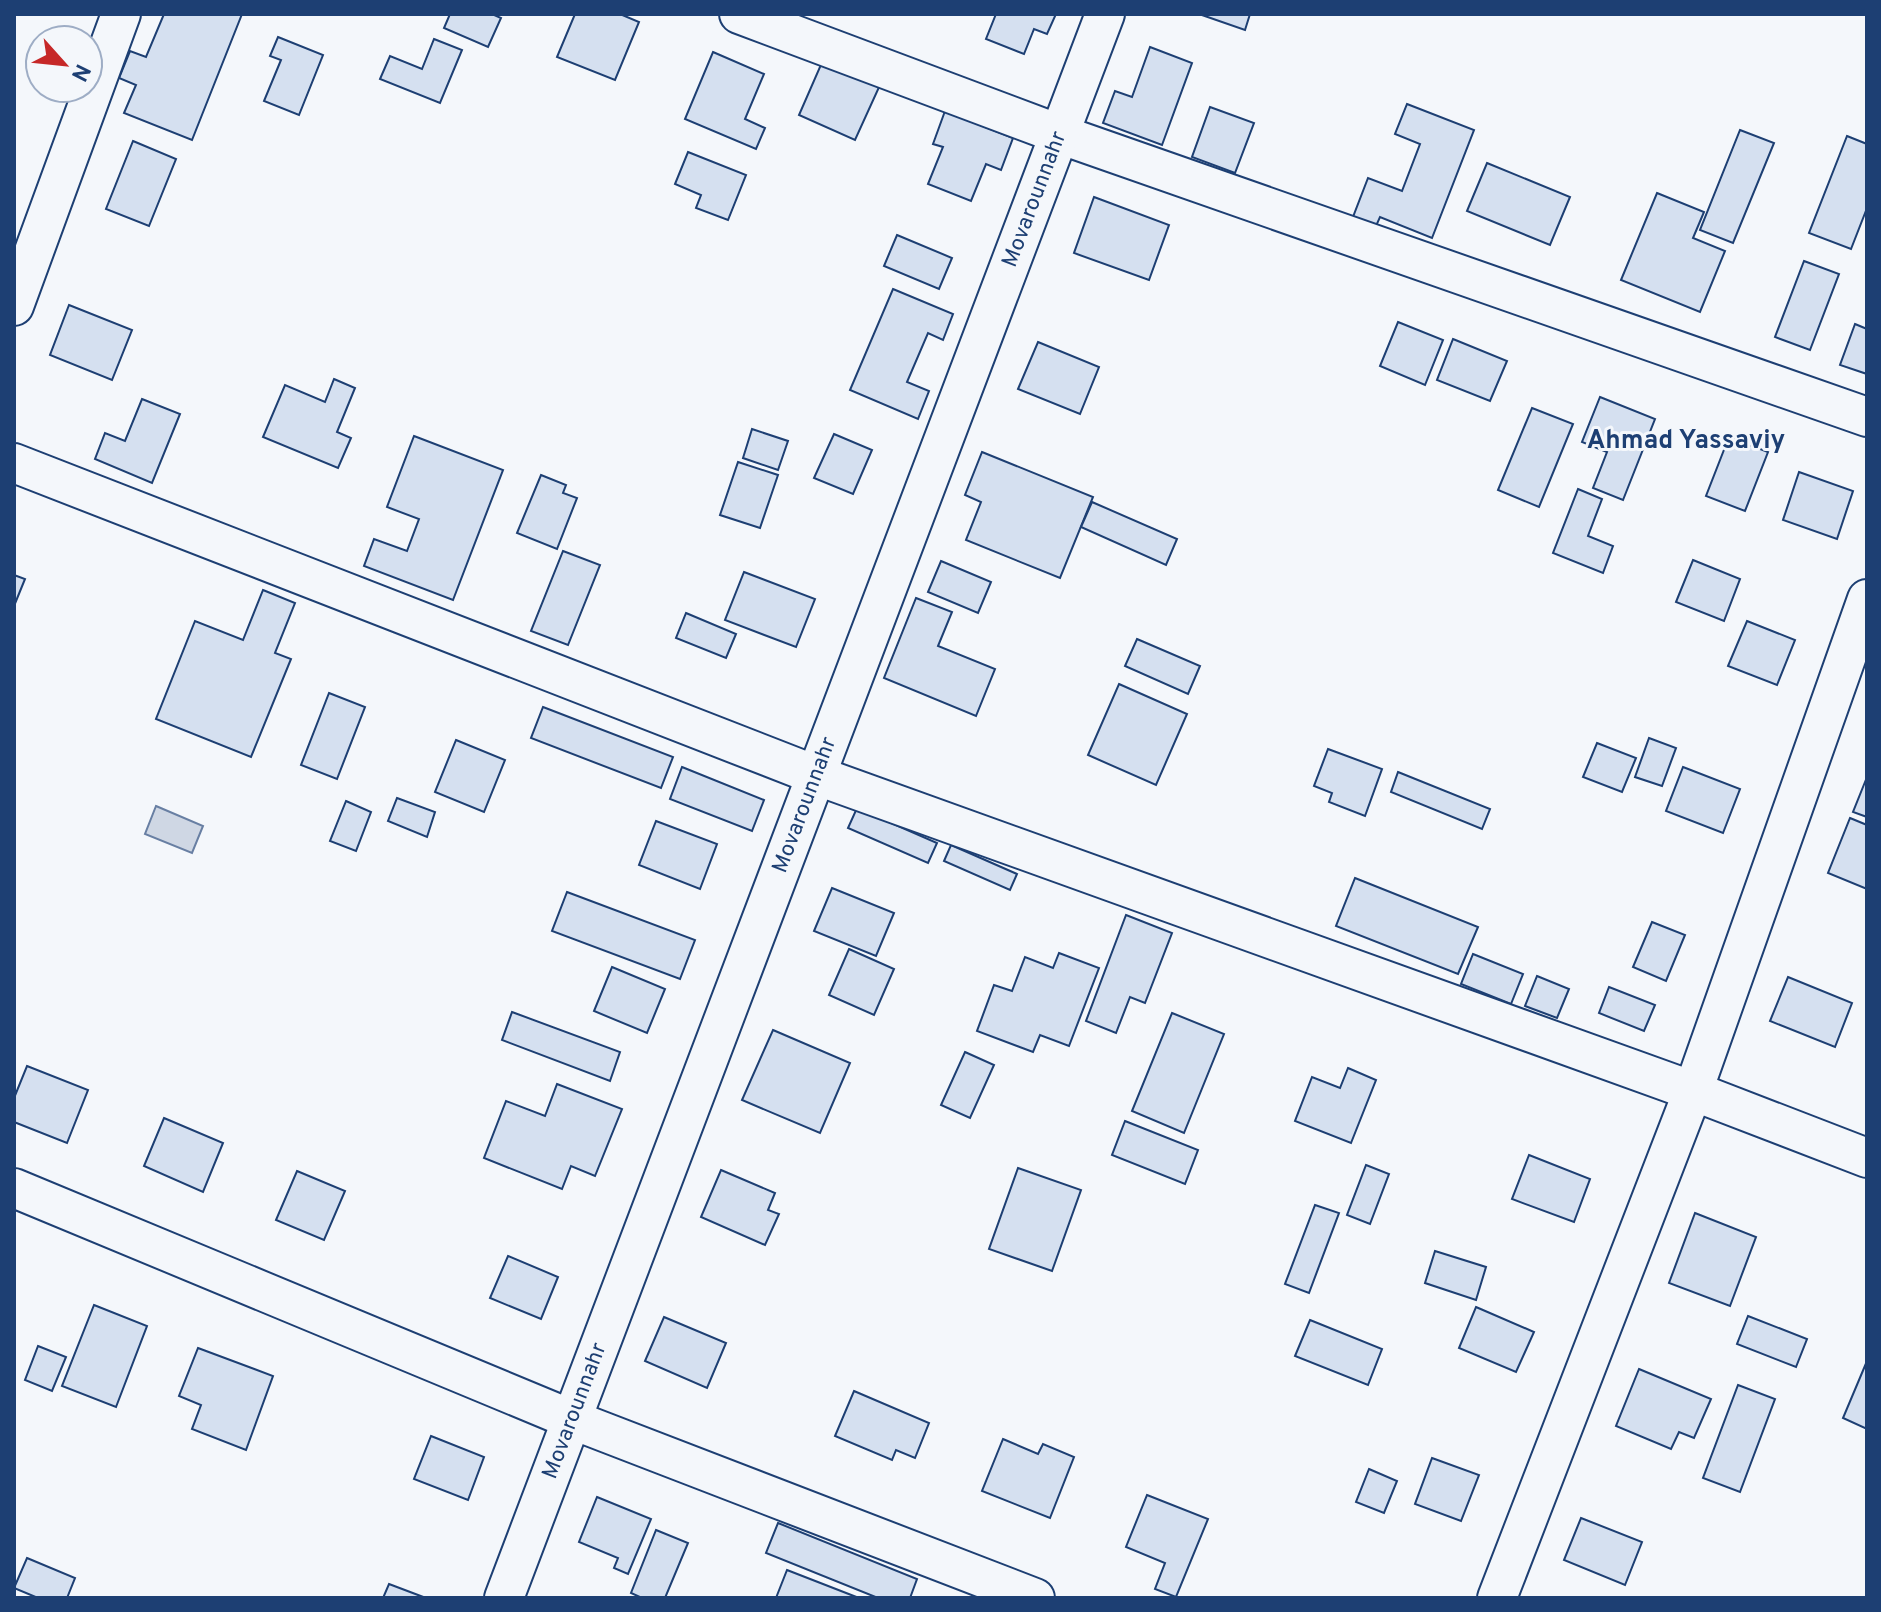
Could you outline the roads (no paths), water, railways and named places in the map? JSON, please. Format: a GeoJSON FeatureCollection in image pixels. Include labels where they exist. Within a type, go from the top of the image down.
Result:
{"type":"FeatureCollection","features":[{"type":"Feature","properties":{"kind":"street"},"geometry":{"type":"LineString","coordinates":[[14,306],[121,14]]}},
{"type":"Feature","properties":{"kind":"street"},"geometry":{"type":"LineString","coordinates":[[739,14],[1059,134],[1867,417]]}},
{"type":"Feature","properties":{"kind":"street","name":"Movarounnahr"},"geometry":{"type":"LineString","coordinates":[[504,1598],[1105,14]]}},
{"type":"Feature","properties":{"kind":"street"},"geometry":{"type":"LineString","coordinates":[[14,463],[818,776],[1693,1091],[1867,1158]]}},
{"type":"Feature","properties":{"kind":"street"},"geometry":{"type":"LineString","coordinates":[[1497,1598],[1693,1091],[1867,599]]}},
{"type":"Feature","properties":{"kind":"street"},"geometry":{"type":"LineString","coordinates":[[14,1188],[573,1420],[1035,1598]]}},
{"type":"Feature","properties":{"kind":"district","name":"Ahmad Yassaviy"},"geometry":{"type":"Point","coordinates":[1686,441]}}]}
